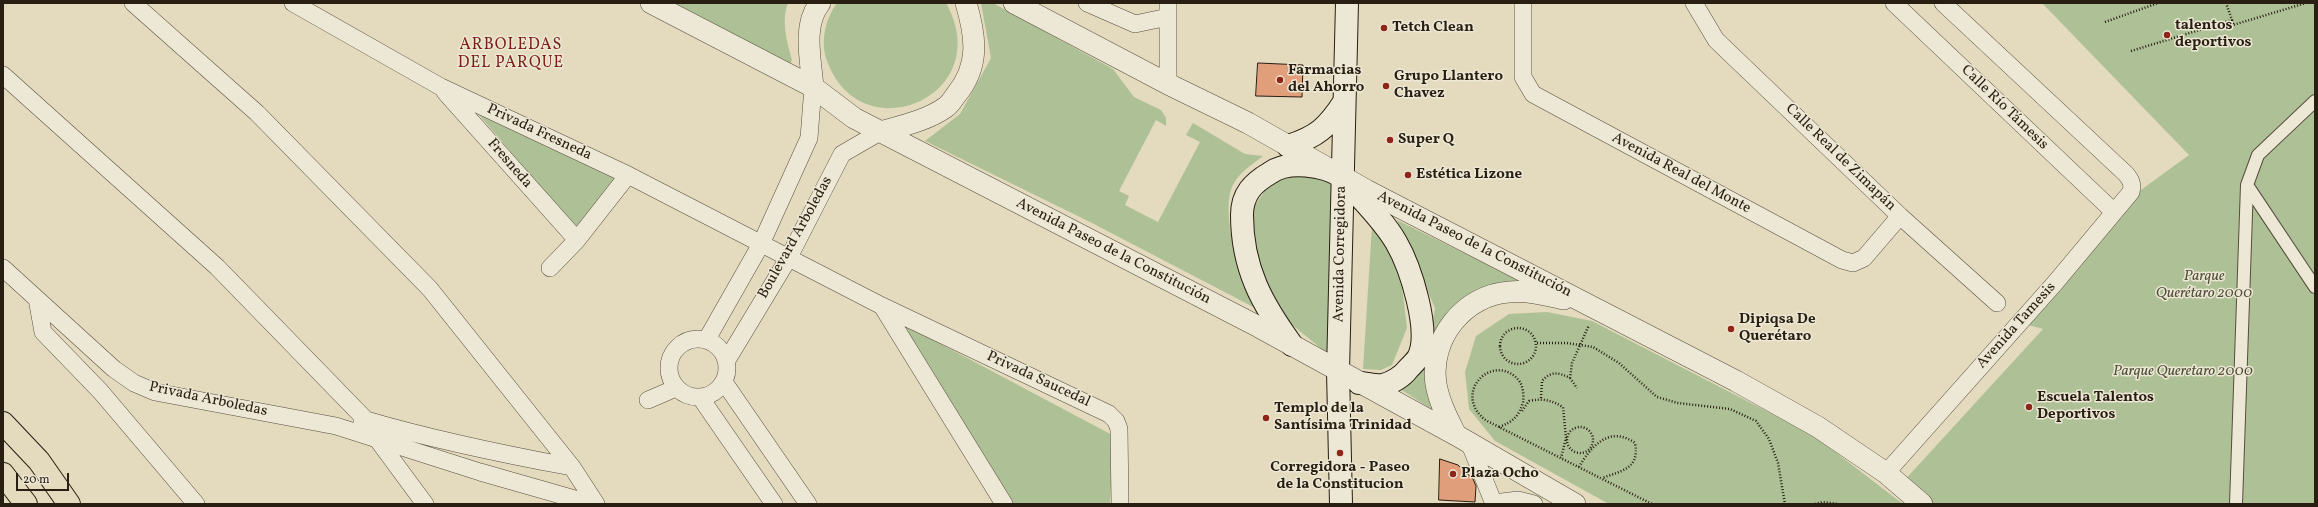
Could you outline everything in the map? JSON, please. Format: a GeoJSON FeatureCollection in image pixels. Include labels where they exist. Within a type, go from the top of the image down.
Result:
{"type":"FeatureCollection","features":[{"type":"Feature","properties":{"kind":"highway"},"geometry":{"type":"LineString","coordinates":[[3,423],[39,461],[69,504]]}},
{"type":"Feature","properties":{"kind":"highway"},"geometry":{"type":"LineString","coordinates":[[3,474],[26,504]]}},
{"type":"Feature","properties":{"kind":"main road","name":"Avenida Corregidora"},"geometry":{"type":"LineString","coordinates":[[1341,504],[1338,371],[1346,3]]}},
{"type":"Feature","properties":{"kind":"main road"},"geometry":{"type":"LineString","coordinates":[[1288,146],[1320,133],[1334,118],[1344,102]]}},
{"type":"Feature","properties":{"kind":"main road"},"geometry":{"type":"LineString","coordinates":[[1292,345],[1263,303],[1249,266],[1242,228],[1244,199],[1255,182],[1272,171],[1299,165],[1322,169],[1342,177],[1380,219],[1396,242],[1413,286],[1422,330],[1422,344],[1418,357],[1403,376],[1383,385],[1359,383]]}},
{"type":"Feature","properties":{"kind":"street"},"geometry":{"type":"LineString","coordinates":[[133,3],[257,113],[430,289],[572,467],[596,504]]}},
{"type":"Feature","properties":{"kind":"street","name":"Privada Fresneda"},"geometry":{"type":"LineString","coordinates":[[293,3],[441,87],[628,175],[788,259]]}},
{"type":"Feature","properties":{"kind":"street","name":"Avenida Paseo de la Constitución"},"geometry":{"type":"LineString","coordinates":[[651,3],[813,87],[854,118],[880,132],[1292,345],[1462,439],[1575,504]]}},
{"type":"Feature","properties":{"kind":"street"},"geometry":{"type":"LineString","coordinates":[[813,87],[809,33],[816,7],[820,3]]}},
{"type":"Feature","properties":{"kind":"street"},"geometry":{"type":"LineString","coordinates":[[880,132],[925,118],[946,106],[965,84],[974,56],[974,28],[966,3]]}},
{"type":"Feature","properties":{"kind":"street","name":"Avenida Paseo de la Constitución"},"geometry":{"type":"LineString","coordinates":[[1014,3],[1168,84],[1248,123],[1342,177],[1736,381],[1818,426],[1886,473],[1922,504]]}},
{"type":"Feature","properties":{"kind":"street"},"geometry":{"type":"LineString","coordinates":[[1087,3],[1135,24],[1168,10],[1168,84]]}},
{"type":"Feature","properties":{"kind":"street","name":"Avenida Real del Monte"},"geometry":{"type":"LineString","coordinates":[[1523,3],[1523,77],[1533,94],[1842,260],[1853,263],[1864,258],[1900,216]]}},
{"type":"Feature","properties":{"kind":"street","name":"Calle Real de Zimapán"},"geometry":{"type":"LineString","coordinates":[[1694,3],[1716,40],[1900,216],[1997,303]]}},
{"type":"Feature","properties":{"kind":"street","name":"Calle Río Támesis"},"geometry":{"type":"LineString","coordinates":[[1894,3],[2114,212]]}},
{"type":"Feature","properties":{"kind":"street","name":"Avenida Tamesis"},"geometry":{"type":"LineString","coordinates":[[1886,473],[2055,283],[2131,192],[2132,180],[1943,3]]}},
{"type":"Feature","properties":{"kind":"street"},"geometry":{"type":"LineString","coordinates":[[3,76],[217,267],[366,420],[377,439],[426,504]]}},
{"type":"Feature","properties":{"kind":"street","name":"Fresneda"},"geometry":{"type":"LineString","coordinates":[[441,87],[576,240]]}},
{"type":"Feature","properties":{"kind":"street","name":"Boulevard Arboledas"},"geometry":{"type":"LineString","coordinates":[[707,339],[761,244],[809,138],[813,87]]}},
{"type":"Feature","properties":{"kind":"street"},"geometry":{"type":"LineString","coordinates":[[2236,504],[2247,185],[2258,155],[2315,101]]}},
{"type":"Feature","properties":{"kind":"street","name":"Boulevard Arboledas"},"geometry":{"type":"LineString","coordinates":[[727,360],[788,259],[842,154],[880,132]]}},
{"type":"Feature","properties":{"kind":"street"},"geometry":{"type":"LineString","coordinates":[[550,268],[576,240],[628,175]]}},
{"type":"Feature","properties":{"kind":"street"},"geometry":{"type":"LineString","coordinates":[[2247,185],[2315,287]]}},
{"type":"Feature","properties":{"kind":"street","name":"Privada Saucedal"},"geometry":{"type":"LineString","coordinates":[[788,259],[882,306],[1109,414],[1116,421],[1119,430],[1120,504]]}},
{"type":"Feature","properties":{"kind":"street","name":"Privada Arboledas"},"geometry":{"type":"LineString","coordinates":[[3,268],[114,369],[134,383],[155,392],[336,426],[480,472],[592,504]]}},
{"type":"Feature","properties":{"kind":"street"},"geometry":{"type":"LineString","coordinates":[[1534,504],[1518,500],[1494,503],[1439,396],[1435,370],[1436,357],[1445,333],[1462,313],[1484,298],[1509,292],[1522,292],[1584,302]]}},
{"type":"Feature","properties":{"kind":"street"},"geometry":{"type":"LineString","coordinates":[[37,299],[43,332],[101,392],[196,504]]}},
{"type":"Feature","properties":{"kind":"street"},"geometry":{"type":"LineString","coordinates":[[882,306],[1004,504]]}},
{"type":"Feature","properties":{"kind":"street"},"geometry":{"type":"LineString","coordinates":[[691,338],[707,339],[720,347],[727,360],[728,371],[724,382],[714,393],[700,398],[687,396],[676,388],[668,375],[669,359],[673,352],[677,346],[691,338]]}},
{"type":"Feature","properties":{"kind":"street"},"geometry":{"type":"LineString","coordinates":[[724,382],[808,504]]}},
{"type":"Feature","properties":{"kind":"street"},"geometry":{"type":"LineString","coordinates":[[648,400],[676,388]]}},
{"type":"Feature","properties":{"kind":"street"},"geometry":{"type":"LineString","coordinates":[[700,398],[774,504]]}},
{"type":"Feature","properties":{"kind":"street","name":"Privada Arboledas"},"geometry":{"type":"LineString","coordinates":[[336,426],[366,420],[425,437],[572,467]]}},
{"type":"Feature","properties":{"kind":"path"},"geometry":{"type":"LineString","coordinates":[[2106,22],[2158,3]]}},
{"type":"Feature","properties":{"kind":"path"},"geometry":{"type":"LineString","coordinates":[[2226,3],[2233,25],[2306,3]]}},
{"type":"Feature","properties":{"kind":"path"},"geometry":{"type":"LineString","coordinates":[[2131,51],[2232,20]]}},
{"type":"Feature","properties":{"kind":"path"},"geometry":{"type":"LineString","coordinates":[[1537,343],[1533,358],[1521,364],[1508,362],[1501,354],[1501,339],[1512,329],[1518,328],[1527,330],[1537,343],[1593,347],[1619,363],[1657,396],[1678,403],[1730,409],[1756,421],[1769,439],[1778,463],[1785,504]]}},
{"type":"Feature","properties":{"kind":"path"},"geometry":{"type":"LineString","coordinates":[[1570,378],[1572,363],[1579,345]]}},
{"type":"Feature","properties":{"kind":"path"},"geometry":{"type":"LineString","coordinates":[[1520,413],[1524,398],[1523,391],[1522,385],[1514,374],[1502,370],[1488,372],[1477,380],[1472,392],[1474,406],[1481,417],[1652,504]]}},
{"type":"Feature","properties":{"kind":"path"},"geometry":{"type":"LineString","coordinates":[[1541,398],[1542,381],[1548,374],[1560,372],[1570,378],[1577,388]]}},
{"type":"Feature","properties":{"kind":"path"},"geometry":{"type":"LineString","coordinates":[[1499,427],[1511,423],[1529,401],[1541,398],[1554,401],[1563,407],[1568,447],[1575,453],[1584,453],[1604,439],[1616,437],[1627,438],[1635,443],[1637,454],[1634,462],[1626,468],[1601,478]]}},
{"type":"Feature","properties":{"kind":"path"},"geometry":{"type":"LineString","coordinates":[[1561,458],[1566,438],[1571,430],[1580,427],[1584,428],[1588,430],[1593,438],[1591,447],[1579,467]]}},
{"type":"Feature","properties":{"kind":"path"},"geometry":{"type":"LineString","coordinates":[[1815,504],[1822,502],[1838,504]]}},
{"type":"Feature","properties":{"kind":"green space"},"geometry":{"type":"Polygon","coordinates":[[[669,3],[788,3],[785,24],[792,60],[789,67],[669,3]]]}},
{"type":"Feature","properties":{"kind":"green space"},"geometry":{"type":"Polygon","coordinates":[[[837,3],[946,3],[957,36],[954,64],[940,87],[919,102],[893,108],[867,104],[844,89],[827,61],[824,46],[825,31],[829,16],[837,3]]]}},
{"type":"Feature","properties":{"kind":"green space"},"geometry":{"type":"Polygon","coordinates":[[[981,3],[993,3],[1113,69],[1134,97],[1161,110],[1166,118],[1166,126],[1156,120],[1119,191],[1129,196],[1125,205],[1158,222],[1200,142],[1186,135],[1193,123],[1245,154],[1263,156],[1244,171],[1234,183],[1230,195],[1229,211],[1230,229],[1239,267],[1245,285],[1259,310],[1092,223],[925,141],[960,114],[991,58],[981,3]]]}},
{"type":"Feature","properties":{"kind":"green space","name":"Parque Querétaro 2000"},"geometry":{"type":"Polygon","coordinates":[[[2042,3],[2315,3],[2315,504],[1926,504],[1901,484],[2043,329],[2020,323],[2134,195],[2189,155],[2042,3]]]}},
{"type":"Feature","properties":{"kind":"green space"},"geometry":{"type":"Polygon","coordinates":[[[468,102],[616,178],[576,228],[468,102]]]}},
{"type":"Feature","properties":{"kind":"green space"},"geometry":{"type":"Polygon","coordinates":[[[1300,173],[1333,182],[1329,355],[1285,319],[1267,286],[1253,244],[1251,210],[1270,184],[1300,173]]]}},
{"type":"Feature","properties":{"kind":"green space"},"geometry":{"type":"Polygon","coordinates":[[[1397,220],[1525,283],[1447,319],[1436,412],[1400,389],[1425,366],[1435,308],[1397,220]]]}},
{"type":"Feature","properties":{"kind":"green space"},"geometry":{"type":"Polygon","coordinates":[[[1372,226],[1389,249],[1402,287],[1407,328],[1392,365],[1381,370],[1363,369],[1372,226]]]}},
{"type":"Feature","properties":{"kind":"green space"},"geometry":{"type":"Polygon","coordinates":[[[1547,312],[1592,321],[1813,435],[1903,504],[1609,504],[1495,441],[1469,409],[1465,372],[1476,336],[1509,314],[1547,312]]]}},
{"type":"Feature","properties":{"kind":"green space"},"geometry":{"type":"Polygon","coordinates":[[[890,317],[1114,436],[1110,504],[1010,504],[890,317]]]}},
{"type":"Feature","properties":{"kind":"building","name":"Farmacias del Ahorro"},"geometry":{"type":"Polygon","coordinates":[[[1258,63],[1303,65],[1302,97],[1256,96],[1258,63]]]}},
{"type":"Feature","properties":{"kind":"building","name":"Plaza Ocho"},"geometry":{"type":"Polygon","coordinates":[[[1440,459],[1458,465],[1473,479],[1476,486],[1475,502],[1439,500],[1440,459]]]}},
{"type":"Feature","properties":{"kind":"place","name":"Tetch Clean"},"geometry":{"type":"Point","coordinates":[1384,28]}},
{"type":"Feature","properties":{"kind":"place","name":"talentos deportivos"},"geometry":{"type":"Point","coordinates":[2167,35]}},
{"type":"Feature","properties":{"kind":"place","name":"Farmacias del Ahorro"},"geometry":{"type":"Point","coordinates":[1280,80]}},
{"type":"Feature","properties":{"kind":"place","name":"Grupo Llantero Chavez"},"geometry":{"type":"Point","coordinates":[1386,86]}},
{"type":"Feature","properties":{"kind":"place","name":"Super Q"},"geometry":{"type":"Point","coordinates":[1390,140]}},
{"type":"Feature","properties":{"kind":"place","name":"Estética Lizone"},"geometry":{"type":"Point","coordinates":[1408,175]}},
{"type":"Feature","properties":{"kind":"place","name":"Dipiqsa De Querétaro"},"geometry":{"type":"Point","coordinates":[1731,329]}},
{"type":"Feature","properties":{"kind":"place","name":"Escuela Talentos Deportivos"},"geometry":{"type":"Point","coordinates":[2029,407]}},
{"type":"Feature","properties":{"kind":"place","name":"Templo de la Santísima Trinidad"},"geometry":{"type":"Point","coordinates":[1266,418]}},
{"type":"Feature","properties":{"kind":"place","name":"Corregidora - Paseo de la Constitucion"},"geometry":{"type":"Point","coordinates":[1340,453]}},
{"type":"Feature","properties":{"kind":"place","name":"Plaza Ocho"},"geometry":{"type":"Point","coordinates":[1453,474]}},
{"type":"Feature","properties":{"kind":"district","name":"ARBOLEDAS DEL PARQUE"},"geometry":{"type":"Point","coordinates":[511,55]}},
{"type":"Feature","properties":{"kind":"park label","name":"Parque Queretaro 2000"},"geometry":{"type":"Point","coordinates":[2183,372]}}]}
